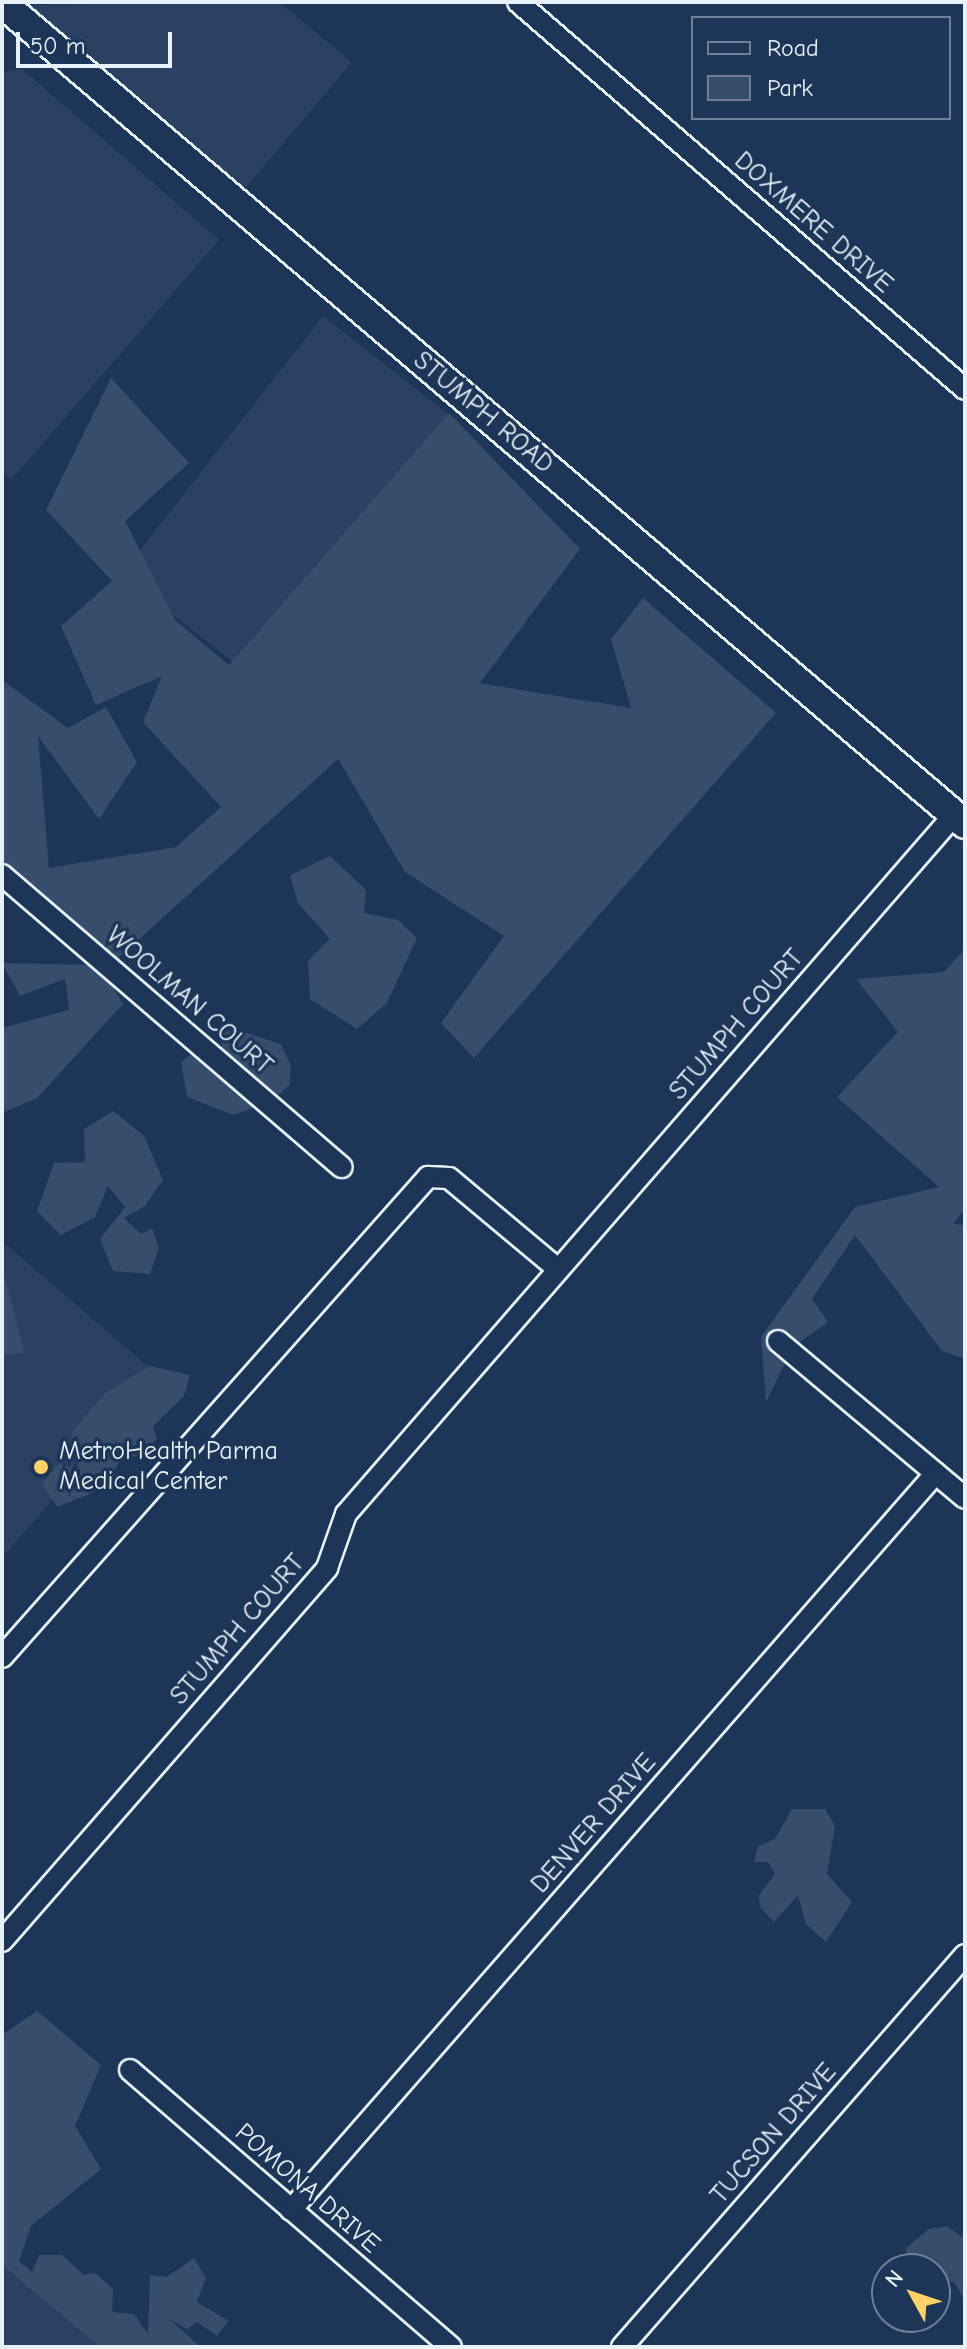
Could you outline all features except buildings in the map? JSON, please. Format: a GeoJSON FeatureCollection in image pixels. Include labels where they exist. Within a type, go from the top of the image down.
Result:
{"type":"FeatureCollection","features":[{"type":"Feature","properties":{"kind":"main road","name":"STUMPH ROAD"},"geometry":{"type":"LineString","coordinates":[[2,3],[960,819]]}},
{"type":"Feature","properties":{"kind":"street","name":"DOXMERE DRIVE"},"geometry":{"type":"LineString","coordinates":[[518,2],[965,389]]}},
{"type":"Feature","properties":{"kind":"street","name":"STUMPH COURT"},"geometry":{"type":"LineString","coordinates":[[2,1941],[327,1568],[346,1514],[558,1269],[960,819]]}},
{"type":"Feature","properties":{"kind":"street","name":"WOOLMAN COURT"},"geometry":{"type":"LineString","coordinates":[[2,875],[342,1167]]}},
{"type":"Feature","properties":{"kind":"street"},"geometry":{"type":"LineString","coordinates":[[2,1657],[428,1177],[449,1178],[558,1269]]}},
{"type":"Feature","properties":{"kind":"street"},"geometry":{"type":"LineString","coordinates":[[778,1341],[965,1498]]}},
{"type":"Feature","properties":{"kind":"street","name":"DENVER DRIVE"},"geometry":{"type":"LineString","coordinates":[[291,2210],[936,1473]]}},
{"type":"Feature","properties":{"kind":"street","name":"TUCSON DRIVE"},"geometry":{"type":"LineString","coordinates":[[622,2347],[965,1955]]}},
{"type":"Feature","properties":{"kind":"street","name":"POMONA DRIVE"},"geometry":{"type":"LineString","coordinates":[[130,2070],[451,2347]]}},
{"type":"Feature","properties":{"kind":"shaded area"},"geometry":{"type":"Polygon","coordinates":[[[279,2],[352,62],[243,191],[20,5],[279,2]]]}},
{"type":"Feature","properties":{"kind":"shaded area"},"geometry":{"type":"Polygon","coordinates":[[[21,68],[219,240],[11,480],[2,472],[2,73],[21,68]]]}},
{"type":"Feature","properties":{"kind":"shaded area"},"geometry":{"type":"Polygon","coordinates":[[[323,316],[448,414],[246,672],[121,574],[323,316]]]}},
{"type":"Feature","properties":{"kind":"shaded area","name":"MetroHealth Parma Medical Center"},"geometry":{"type":"Polygon","coordinates":[[[2,1241],[159,1376],[2,1558],[2,1241]]]}},
{"type":"Feature","properties":{"kind":"shaded area"},"geometry":{"type":"Polygon","coordinates":[[[2,2265],[100,2347],[2,2347],[2,2265]]]}},
{"type":"Feature","properties":{"kind":"green space"},"geometry":{"type":"Polygon","coordinates":[[[111,378],[189,463],[125,521],[175,620],[229,665],[449,413],[580,549],[480,683],[631,708],[611,639],[643,598],[776,713],[474,1058],[441,1023],[504,936],[405,872],[338,759],[115,961],[2,860],[2,680],[68,728],[106,707],[137,762],[99,819],[38,736],[49,868],[176,847],[221,807],[143,722],[162,676],[96,705],[61,626],[112,581],[46,510],[111,378]]]}},
{"type":"Feature","properties":{"kind":"green space"},"geometry":{"type":"Polygon","coordinates":[[[330,856],[366,890],[364,913],[398,920],[417,938],[387,1003],[357,1029],[310,999],[308,961],[330,939],[298,903],[290,875],[330,856]]]}},
{"type":"Feature","properties":{"kind":"green space"},"geometry":{"type":"Polygon","coordinates":[[[965,949],[965,1209],[953,1224],[965,1225],[965,1359],[942,1351],[855,1235],[812,1299],[828,1322],[793,1347],[766,1402],[761,1337],[855,1207],[939,1187],[837,1097],[898,1032],[856,979],[944,972],[965,949]]]}},
{"type":"Feature","properties":{"kind":"green space"},"geometry":{"type":"Polygon","coordinates":[[[2,963],[100,965],[123,1004],[37,1098],[2,1113],[2,1028],[69,1010],[65,979],[20,996],[2,963]]]}},
{"type":"Feature","properties":{"kind":"green space"},"geometry":{"type":"Polygon","coordinates":[[[237,1030],[281,1044],[291,1066],[289,1086],[270,1102],[233,1115],[187,1097],[181,1062],[203,1045],[226,1059],[218,1033],[237,1030]]]}},
{"type":"Feature","properties":{"kind":"green space"},"geometry":{"type":"Polygon","coordinates":[[[113,1111],[144,1136],[163,1180],[144,1207],[124,1218],[141,1234],[152,1228],[159,1248],[150,1274],[113,1271],[100,1239],[125,1207],[108,1186],[95,1217],[61,1235],[37,1211],[54,1163],[85,1162],[84,1129],[113,1111]]]}},
{"type":"Feature","properties":{"kind":"green space"},"geometry":{"type":"Polygon","coordinates":[[[2,1268],[25,1353],[2,1355],[2,1268]]]}},
{"type":"Feature","properties":{"kind":"green space"},"geometry":{"type":"Polygon","coordinates":[[[150,1366],[190,1375],[184,1396],[153,1426],[157,1439],[138,1457],[124,1454],[104,1488],[57,1507],[42,1484],[59,1463],[80,1472],[71,1433],[105,1393],[150,1366]]]}},
{"type":"Feature","properties":{"kind":"green space"},"geometry":{"type":"Polygon","coordinates":[[[792,1809],[825,1809],[835,1826],[827,1874],[852,1902],[826,1942],[806,1924],[798,1895],[774,1922],[760,1907],[759,1895],[775,1874],[768,1862],[754,1862],[758,1846],[775,1839],[792,1809]]]}},
{"type":"Feature","properties":{"kind":"green space"},"geometry":{"type":"Polygon","coordinates":[[[37,2011],[101,2065],[75,2126],[101,2169],[31,2226],[19,2261],[32,2272],[39,2255],[62,2255],[84,2275],[95,2273],[113,2289],[112,2312],[134,2314],[148,2334],[150,2275],[167,2277],[194,2258],[206,2278],[197,2302],[229,2321],[217,2336],[197,2322],[187,2329],[169,2319],[201,2347],[100,2347],[2,2265],[2,2035],[37,2011]]]}},
{"type":"Feature","properties":{"kind":"green space"},"geometry":{"type":"Polygon","coordinates":[[[947,2226],[965,2239],[965,2300],[951,2282],[951,2253],[907,2253],[905,2249],[929,2229],[947,2226]]]}},
{"type":"Feature","properties":{"kind":"place","name":"MetroHealth Parma Medical Center"},"geometry":{"type":"Point","coordinates":[41,1467]}}]}
